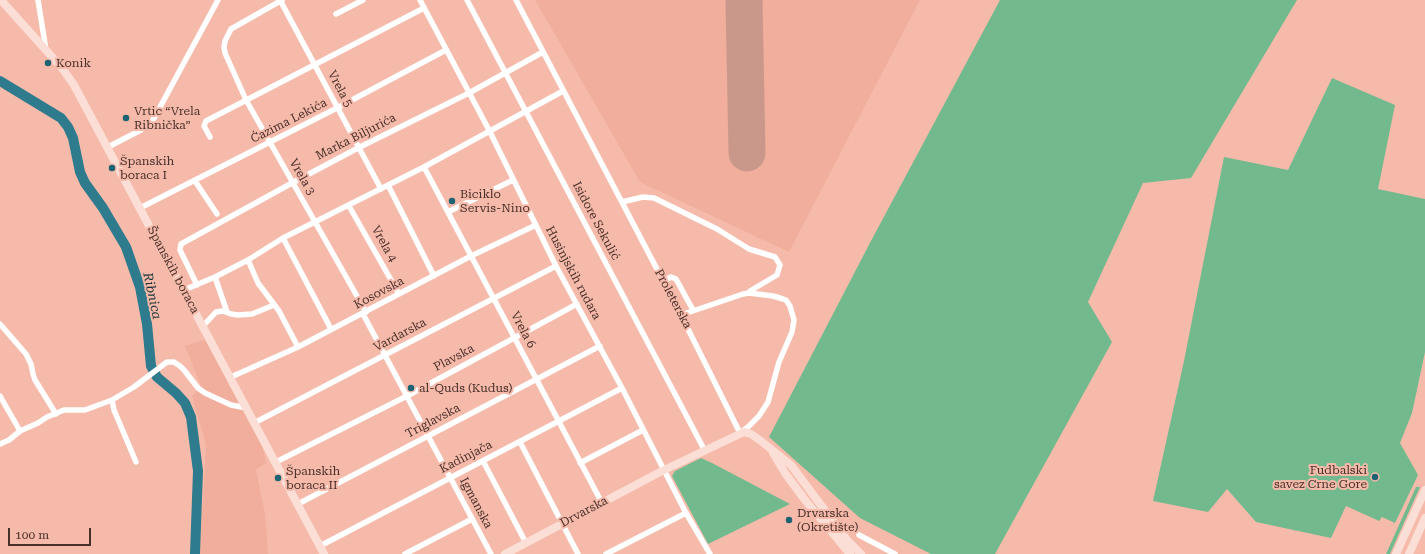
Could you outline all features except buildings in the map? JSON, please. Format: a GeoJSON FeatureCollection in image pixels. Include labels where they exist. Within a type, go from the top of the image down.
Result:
{"type":"FeatureCollection","features":[{"type":"Feature","properties":{"kind":"main road","name":"Španskih boraca"},"geometry":{"type":"LineString","coordinates":[[2,0],[74,85],[324,554]]}},
{"type":"Feature","properties":{"kind":"main road"},"geometry":{"type":"LineString","coordinates":[[664,470],[740,433],[746,432],[751,434],[791,465],[848,540],[861,554]]}},
{"type":"Feature","properties":{"kind":"main road"},"geometry":{"type":"LineString","coordinates":[[770,449],[785,473],[850,554]]}},
{"type":"Feature","properties":{"kind":"main road","name":"Drvarska"},"geometry":{"type":"LineString","coordinates":[[505,554],[664,470]]}},
{"type":"Feature","properties":{"kind":"main road"},"geometry":{"type":"LineString","coordinates":[[1396,554],[1425,490]]}},
{"type":"Feature","properties":{"kind":"main road"},"geometry":{"type":"LineString","coordinates":[[1409,554],[1425,518]]}},
{"type":"Feature","properties":{"kind":"street"},"geometry":{"type":"LineString","coordinates":[[38,0],[46,51]]}},
{"type":"Feature","properties":{"kind":"street"},"geometry":{"type":"LineString","coordinates":[[108,147],[141,130],[153,120],[218,0]]}},
{"type":"Feature","properties":{"kind":"street","name":"Vrela 3"},"geometry":{"type":"LineString","coordinates":[[281,0],[234,27],[226,36],[224,50],[246,100],[292,183],[316,222],[364,313]]}},
{"type":"Feature","properties":{"kind":"street","name":"Vrela 5"},"geometry":{"type":"LineString","coordinates":[[281,0],[314,65],[381,189]]}},
{"type":"Feature","properties":{"kind":"street"},"geometry":{"type":"LineString","coordinates":[[336,14],[363,0]]}},
{"type":"Feature","properties":{"kind":"street","name":"Husinjskih rudara"},"geometry":{"type":"LineString","coordinates":[[420,0],[490,132],[556,266],[600,346],[686,513],[709,554]]}},
{"type":"Feature","properties":{"kind":"street","name":"Isidore Sekulić"},"geometry":{"type":"LineString","coordinates":[[467,0],[705,451]]}},
{"type":"Feature","properties":{"kind":"street","name":"Proleterska"},"geometry":{"type":"LineString","coordinates":[[516,0],[664,282],[740,433]]}},
{"type":"Feature","properties":{"kind":"street"},"geometry":{"type":"LineString","coordinates":[[210,137],[204,126],[206,121],[424,8]]}},
{"type":"Feature","properties":{"kind":"street","name":"Ćazima Lekića"},"geometry":{"type":"LineString","coordinates":[[140,208],[337,108],[446,50]]}},
{"type":"Feature","properties":{"kind":"street","name":"Marka Biljurića"},"geometry":{"type":"LineString","coordinates":[[198,285],[180,250],[181,244],[292,183],[358,148],[469,93],[543,52]]}},
{"type":"Feature","properties":{"kind":"street"},"geometry":{"type":"LineString","coordinates":[[184,290],[198,285],[248,260],[283,238],[424,167],[563,91]]}},
{"type":"Feature","properties":{"kind":"street","name":"Vrela 6"},"geometry":{"type":"LineString","coordinates":[[424,167],[602,503]]}},
{"type":"Feature","properties":{"kind":"street"},"geometry":{"type":"LineString","coordinates":[[448,212],[513,180]]}},
{"type":"Feature","properties":{"kind":"street"},"geometry":{"type":"LineString","coordinates":[[195,181],[217,214]]}},
{"type":"Feature","properties":{"kind":"street"},"geometry":{"type":"LineString","coordinates":[[388,185],[434,276]]}},
{"type":"Feature","properties":{"kind":"street"},"geometry":{"type":"LineString","coordinates":[[622,202],[643,197],[654,198],[717,229],[749,248],[775,257],[780,266],[777,275],[749,293]]}},
{"type":"Feature","properties":{"kind":"street","name":"Vrela 4"},"geometry":{"type":"LineString","coordinates":[[349,206],[399,294]]}},
{"type":"Feature","properties":{"kind":"street","name":"Kosovska"},"geometry":{"type":"LineString","coordinates":[[231,377],[298,347],[471,256],[536,225]]}},
{"type":"Feature","properties":{"kind":"street"},"geometry":{"type":"LineString","coordinates":[[283,238],[331,330]]}},
{"type":"Feature","properties":{"kind":"street"},"geometry":{"type":"LineString","coordinates":[[248,260],[258,283],[274,305],[298,347]]}},
{"type":"Feature","properties":{"kind":"street","name":"Vardarska"},"geometry":{"type":"LineString","coordinates":[[254,423],[556,266]]}},
{"type":"Feature","properties":{"kind":"street"},"geometry":{"type":"LineString","coordinates":[[215,277],[227,312]]}},
{"type":"Feature","properties":{"kind":"street"},"geometry":{"type":"LineString","coordinates":[[664,282],[671,277],[676,279],[693,310]]}},
{"type":"Feature","properties":{"kind":"street"},"geometry":{"type":"LineString","coordinates":[[681,315],[749,293],[773,296],[786,300],[792,311],[794,320],[792,332],[779,362],[768,402],[759,416],[740,433]]}},
{"type":"Feature","properties":{"kind":"street","name":"Plavska"},"geometry":{"type":"LineString","coordinates":[[276,462],[407,396],[577,304]]}},
{"type":"Feature","properties":{"kind":"street"},"geometry":{"type":"LineString","coordinates":[[203,326],[216,312],[220,310],[238,315],[252,314],[274,305]]}},
{"type":"Feature","properties":{"kind":"street","name":"Igmanska"},"geometry":{"type":"LineString","coordinates":[[364,313],[491,554]]}},
{"type":"Feature","properties":{"kind":"street"},"geometry":{"type":"LineString","coordinates":[[0,324],[26,354],[31,364],[35,380],[56,414]]}},
{"type":"Feature","properties":{"kind":"street","name":"Triglavska"},"geometry":{"type":"LineString","coordinates":[[298,504],[600,346]]}},
{"type":"Feature","properties":{"kind":"street"},"geometry":{"type":"LineString","coordinates":[[0,444],[9,440],[20,431],[66,409],[86,410],[112,400],[128,391],[167,362],[174,362],[184,370],[198,388],[205,393],[231,405],[247,408]]}},
{"type":"Feature","properties":{"kind":"street","name":"Kadinjača"},"geometry":{"type":"LineString","coordinates":[[320,546],[622,388]]}},
{"type":"Feature","properties":{"kind":"street"},"geometry":{"type":"LineString","coordinates":[[0,396],[20,431]]}},
{"type":"Feature","properties":{"kind":"street"},"geometry":{"type":"LineString","coordinates":[[112,400],[114,410],[136,462]]}},
{"type":"Feature","properties":{"kind":"street"},"geometry":{"type":"LineString","coordinates":[[580,463],[643,430]]}},
{"type":"Feature","properties":{"kind":"street"},"geometry":{"type":"LineString","coordinates":[[520,442],[578,554]]}},
{"type":"Feature","properties":{"kind":"street"},"geometry":{"type":"LineString","coordinates":[[484,461],[526,543]]}},
{"type":"Feature","properties":{"kind":"street"},"geometry":{"type":"LineString","coordinates":[[606,554],[686,513]]}},
{"type":"Feature","properties":{"kind":"street"},"geometry":{"type":"LineString","coordinates":[[405,554],[472,519]]}},
{"type":"Feature","properties":{"kind":"street"},"geometry":{"type":"LineString","coordinates":[[859,535],[895,554]]}},
{"type":"Feature","properties":{"kind":"shaded area"},"geometry":{"type":"Polygon","coordinates":[[[535,0],[920,0],[789,252],[640,182],[535,0]]]}},
{"type":"Feature","properties":{"kind":"shaded area"},"geometry":{"type":"Polygon","coordinates":[[[207,339],[262,444],[266,463],[256,470],[265,514],[268,554],[200,554],[206,445],[192,396],[201,386],[185,346],[207,339]]]}},
{"type":"Feature","properties":{"kind":"green space"},"geometry":{"type":"Polygon","coordinates":[[[1000,0],[1297,0],[1191,178],[1143,183],[1088,302],[1112,342],[995,554],[931,554],[860,518],[769,437],[872,239],[1000,0]]]}},
{"type":"Feature","properties":{"kind":"green space"},"geometry":{"type":"Polygon","coordinates":[[[1332,78],[1395,105],[1378,189],[1425,199],[1425,352],[1412,413],[1400,443],[1418,475],[1395,523],[1382,517],[1379,521],[1346,506],[1331,538],[1256,522],[1227,489],[1208,512],[1153,501],[1184,361],[1224,157],[1288,170],[1332,78]]]}},
{"type":"Feature","properties":{"kind":"green space"},"geometry":{"type":"Polygon","coordinates":[[[701,458],[790,504],[708,544],[672,476],[675,471],[701,458]]]}},
{"type":"Feature","properties":{"kind":"green space"},"geometry":{"type":"Polygon","coordinates":[[[1416,487],[1420,487],[1390,554],[1386,554],[1416,487]]]}},
{"type":"Feature","properties":{"kind":"waterway","name":"Ribnica"},"geometry":{"type":"LineString","coordinates":[[0,81],[61,118],[68,127],[73,138],[80,172],[85,183],[103,208],[126,247],[140,287],[147,324],[151,366],[157,377],[176,393],[185,403],[191,417],[198,471],[195,554]]}},
{"type":"Feature","properties":{"kind":"runway"},"geometry":{"type":"LineString","coordinates":[[744,0],[747,153]]}},
{"type":"Feature","properties":{"kind":"place","name":"Konik"},"geometry":{"type":"Point","coordinates":[48,63]}},
{"type":"Feature","properties":{"kind":"place","name":"Vrtic “Vrela Ribnička”"},"geometry":{"type":"Point","coordinates":[126,118]}},
{"type":"Feature","properties":{"kind":"place","name":"Španskih boraca I"},"geometry":{"type":"Point","coordinates":[112,168]}},
{"type":"Feature","properties":{"kind":"place","name":"Biciklo Servis-Nino"},"geometry":{"type":"Point","coordinates":[452,201]}},
{"type":"Feature","properties":{"kind":"place","name":"al-Quds (Kudus)"},"geometry":{"type":"Point","coordinates":[411,388]}},
{"type":"Feature","properties":{"kind":"place","name":"Fudbalski savez Crne Gore"},"geometry":{"type":"Point","coordinates":[1375,477]}},
{"type":"Feature","properties":{"kind":"place","name":"Španskih boraca II"},"geometry":{"type":"Point","coordinates":[278,478]}},
{"type":"Feature","properties":{"kind":"place","name":"Drvarska (Okretište)"},"geometry":{"type":"Point","coordinates":[789,520]}}]}
